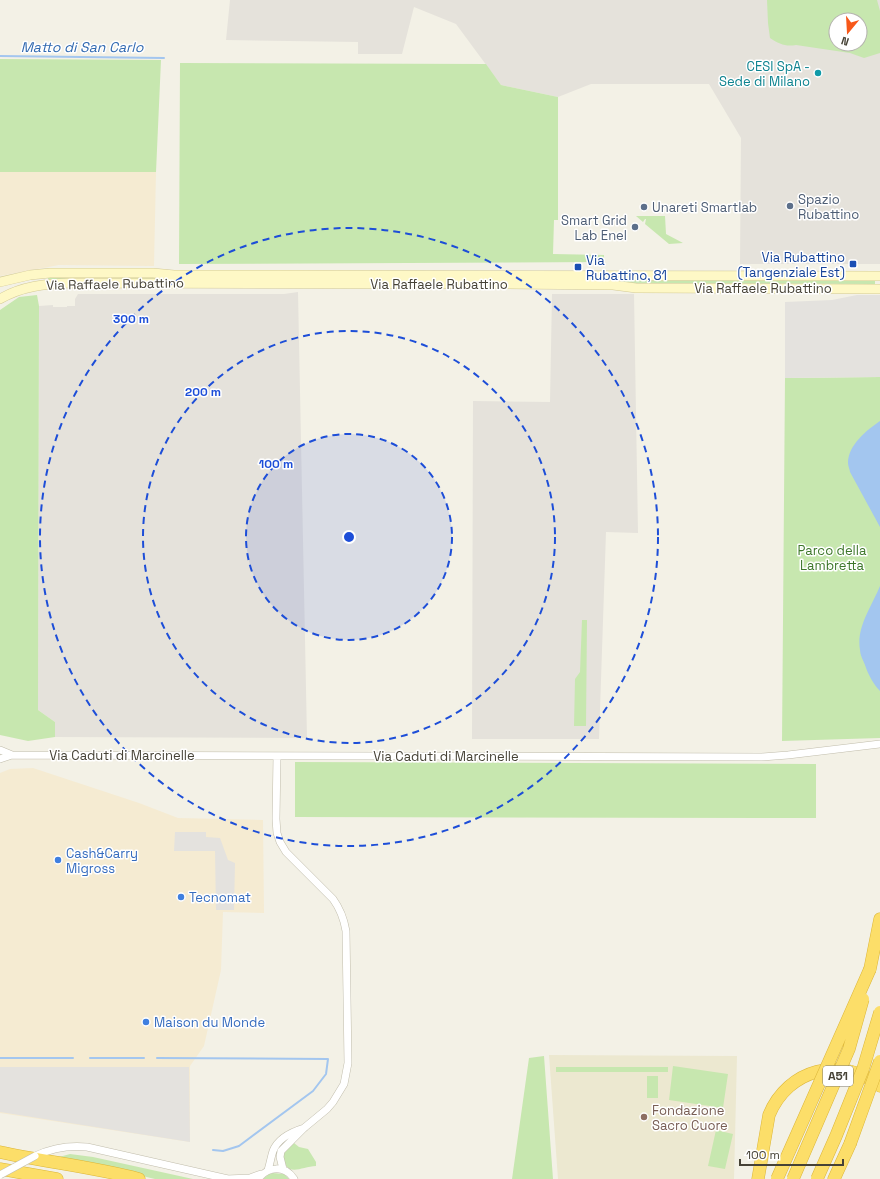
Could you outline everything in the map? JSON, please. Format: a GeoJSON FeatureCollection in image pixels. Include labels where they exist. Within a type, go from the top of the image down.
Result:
{"type":"FeatureCollection","features":[{"type":"Feature","properties":{"kind":"highway","name":"A51"},"geometry":{"type":"LineString","coordinates":[[793,1179],[849,1049],[860,1013],[880,919]]}},
{"type":"Feature","properties":{"kind":"highway"},"geometry":{"type":"LineString","coordinates":[[777,1179],[870,969]]}},
{"type":"Feature","properties":{"kind":"highway","name":"A51"},"geometry":{"type":"LineString","coordinates":[[817,1179],[863,1069],[880,1012]]}},
{"type":"Feature","properties":{"kind":"highway"},"geometry":{"type":"LineString","coordinates":[[834,1179],[850,1144],[880,1061]]}},
{"type":"Feature","properties":{"kind":"highway"},"geometry":{"type":"LineString","coordinates":[[758,1179],[773,1105],[795,1081],[819,1071],[833,1069],[859,1074],[880,1086]]}},
{"type":"Feature","properties":{"kind":"highway"},"geometry":{"type":"LineString","coordinates":[[842,1179],[850,1144]]}},
{"type":"Feature","properties":{"kind":"highway"},"geometry":{"type":"LineString","coordinates":[[0,1152],[35,1160],[105,1171],[140,1179]]}},
{"type":"Feature","properties":{"kind":"highway"},"geometry":{"type":"LineString","coordinates":[[0,1169],[56,1179]]}},
{"type":"Feature","properties":{"kind":"street","name":"Via Raffaele Rubattino"},"geometry":{"type":"LineString","coordinates":[[0,282],[30,275],[50,273],[153,273],[174,275],[880,276]]}},
{"type":"Feature","properties":{"kind":"street","name":"Via Raffaele Rubattino"},"geometry":{"type":"LineString","coordinates":[[0,299],[21,289],[34,286],[70,283],[498,284],[614,285],[636,288],[880,289]]}},
{"type":"Feature","properties":{"kind":"street","name":"Via Caduti di Marcinelle"},"geometry":{"type":"LineString","coordinates":[[0,759],[12,755],[762,756],[788,755],[880,744]]}},
{"type":"Feature","properties":{"kind":"street","name":"Via Caduti di Marcinelle"},"geometry":{"type":"LineString","coordinates":[[0,750],[12,755]]}},
{"type":"Feature","properties":{"kind":"street"},"geometry":{"type":"LineString","coordinates":[[277,756],[276,819],[277,833],[280,842],[286,852],[333,899],[342,913],[346,932],[348,1063],[344,1084],[333,1102],[281,1151],[280,1157],[283,1170]]}},
{"type":"Feature","properties":{"kind":"street"},"geometry":{"type":"LineString","coordinates":[[263,1174],[277,1144],[290,1132],[304,1128]]}},
{"type":"Feature","properties":{"kind":"street"},"geometry":{"type":"LineString","coordinates":[[0,1175],[48,1150],[63,1146],[87,1147],[227,1179],[250,1178],[263,1174],[274,1168],[289,1173],[294,1179]]}},
{"type":"Feature","properties":{"kind":"shaded area"},"geometry":{"type":"Polygon","coordinates":[[[230,0],[880,0],[880,264],[740,264],[741,138],[709,84],[591,84],[558,97],[501,85],[456,24],[414,7],[402,54],[358,54],[358,42],[226,40],[230,0]]]}},
{"type":"Feature","properties":{"kind":"shaded area"},"geometry":{"type":"Polygon","coordinates":[[[0,172],[156,172],[154,266],[59,265],[0,276],[0,172]]]}},
{"type":"Feature","properties":{"kind":"shaded area"},"geometry":{"type":"Polygon","coordinates":[[[298,292],[307,738],[55,737],[55,722],[38,710],[39,306],[75,306],[75,299],[78,294],[284,294],[298,292]]]}},
{"type":"Feature","properties":{"kind":"shaded area"},"geometry":{"type":"Polygon","coordinates":[[[552,294],[634,294],[638,533],[606,532],[599,739],[472,739],[473,401],[550,402],[552,294]]]}},
{"type":"Feature","properties":{"kind":"shaded area"},"geometry":{"type":"Polygon","coordinates":[[[857,295],[880,295],[880,377],[785,378],[785,302],[832,300],[857,295]]]}},
{"type":"Feature","properties":{"kind":"shaded area"},"geometry":{"type":"Polygon","coordinates":[[[33,768],[139,803],[178,818],[263,820],[264,913],[223,912],[221,970],[204,1046],[190,1066],[190,1142],[0,1113],[0,773],[10,769],[33,768]]]}},
{"type":"Feature","properties":{"kind":"shaded area"},"geometry":{"type":"Polygon","coordinates":[[[175,832],[206,832],[206,837],[220,838],[228,860],[235,863],[234,910],[216,910],[215,851],[174,851],[175,832]]]}},
{"type":"Feature","properties":{"kind":"shaded area","name":"Fondazione Sacro Cuore"},"geometry":{"type":"Polygon","coordinates":[[[549,1055],[737,1056],[734,1179],[558,1179],[549,1055]]]}},
{"type":"Feature","properties":{"kind":"shaded area"},"geometry":{"type":"Polygon","coordinates":[[[0,1067],[189,1067],[190,1142],[0,1112],[0,1067]]]}},
{"type":"Feature","properties":{"kind":"green space"},"geometry":{"type":"Polygon","coordinates":[[[767,0],[877,0],[880,11],[880,53],[864,58],[843,52],[868,52],[868,12],[828,12],[828,50],[796,45],[789,46],[776,42],[770,38],[767,0]]]}},
{"type":"Feature","properties":{"kind":"green space"},"geometry":{"type":"Polygon","coordinates":[[[0,59],[161,60],[156,172],[0,172],[0,59]]]}},
{"type":"Feature","properties":{"kind":"green space"},"geometry":{"type":"Polygon","coordinates":[[[180,63],[486,64],[501,85],[558,97],[558,220],[554,220],[553,254],[604,255],[604,262],[179,264],[180,63]]]}},
{"type":"Feature","properties":{"kind":"green space"},"geometry":{"type":"Polygon","coordinates":[[[636,216],[665,216],[666,234],[683,243],[669,244],[645,224],[646,219],[643,222],[636,216]]]}},
{"type":"Feature","properties":{"kind":"green space"},"geometry":{"type":"Polygon","coordinates":[[[48,277],[875,280],[875,284],[48,280],[48,277]]]}},
{"type":"Feature","properties":{"kind":"green space"},"geometry":{"type":"Polygon","coordinates":[[[37,295],[39,306],[38,710],[55,722],[55,737],[28,741],[0,735],[0,310],[19,297],[37,295]]]}},
{"type":"Feature","properties":{"kind":"green space","name":"Parco della Lambretta"},"geometry":{"type":"Polygon","coordinates":[[[880,377],[880,738],[782,741],[785,378],[880,377]]]}},
{"type":"Feature","properties":{"kind":"green space"},"geometry":{"type":"Polygon","coordinates":[[[582,620],[587,620],[586,726],[574,726],[575,679],[580,672],[582,620]]]}},
{"type":"Feature","properties":{"kind":"green space"},"geometry":{"type":"Polygon","coordinates":[[[295,762],[816,764],[816,818],[295,817],[295,762]]]}},
{"type":"Feature","properties":{"kind":"green space"},"geometry":{"type":"Polygon","coordinates":[[[544,1056],[553,1179],[512,1179],[529,1058],[544,1056]]]}},
{"type":"Feature","properties":{"kind":"green space"},"geometry":{"type":"Polygon","coordinates":[[[673,1066],[728,1074],[723,1108],[669,1100],[673,1066]]]}},
{"type":"Feature","properties":{"kind":"green space"},"geometry":{"type":"Polygon","coordinates":[[[556,1067],[668,1067],[668,1072],[556,1072],[556,1067]]]}},
{"type":"Feature","properties":{"kind":"green space"},"geometry":{"type":"Polygon","coordinates":[[[647,1076],[658,1076],[658,1098],[647,1098],[647,1076]]]}},
{"type":"Feature","properties":{"kind":"green space"},"geometry":{"type":"Polygon","coordinates":[[[716,1130],[733,1134],[725,1169],[708,1166],[716,1130]]]}},
{"type":"Feature","properties":{"kind":"green space"},"geometry":{"type":"Polygon","coordinates":[[[294,1143],[299,1147],[308,1149],[316,1162],[316,1166],[294,1170],[286,1166],[283,1153],[294,1143]]]}},
{"type":"Feature","properties":{"kind":"green space"},"geometry":{"type":"Polygon","coordinates":[[[70,1154],[93,1157],[193,1179],[155,1179],[109,1168],[52,1159],[70,1154]]]}},
{"type":"Feature","properties":{"kind":"green space"},"geometry":{"type":"Polygon","coordinates":[[[269,1174],[284,1174],[289,1179],[263,1179],[269,1174]]]}},
{"type":"Feature","properties":{"kind":"water"},"geometry":{"type":"Polygon","coordinates":[[[880,421],[880,527],[850,472],[848,463],[851,450],[855,444],[864,433],[880,421]]]}},
{"type":"Feature","properties":{"kind":"water"},"geometry":{"type":"Polygon","coordinates":[[[880,586],[880,691],[873,682],[860,654],[859,641],[862,625],[880,586]]]}},
{"type":"Feature","properties":{"kind":"waterway","name":"Matto di San Carlo"},"geometry":{"type":"LineString","coordinates":[[0,56],[164,58]]}},
{"type":"Feature","properties":{"kind":"waterway"},"geometry":{"type":"LineString","coordinates":[[0,1058],[73,1058]]}},
{"type":"Feature","properties":{"kind":"waterway"},"geometry":{"type":"LineString","coordinates":[[90,1058],[144,1058]]}},
{"type":"Feature","properties":{"kind":"waterway"},"geometry":{"type":"LineString","coordinates":[[157,1058],[328,1059],[326,1074],[313,1091],[239,1146],[223,1151],[213,1150]]}},
{"type":"Feature","properties":{"kind":"place","name":"CESI SpA - Sede di Milano"},"geometry":{"type":"Point","coordinates":[818,73]}},
{"type":"Feature","properties":{"kind":"place","name":"Spazio Rubattino"},"geometry":{"type":"Point","coordinates":[790,206]}},
{"type":"Feature","properties":{"kind":"place","name":"Unareti Smartlab"},"geometry":{"type":"Point","coordinates":[644,207]}},
{"type":"Feature","properties":{"kind":"place","name":"Smart Grid Lab Enel"},"geometry":{"type":"Point","coordinates":[635,227]}},
{"type":"Feature","properties":{"kind":"place","name":"Via Rubattino (Tangenziale Est)"},"geometry":{"type":"Point","coordinates":[853,264]}},
{"type":"Feature","properties":{"kind":"place","name":"Via Rubattino, 81"},"geometry":{"type":"Point","coordinates":[578,267]}},
{"type":"Feature","properties":{"kind":"place","name":"Cash&Carry Migross"},"geometry":{"type":"Point","coordinates":[58,860]}},
{"type":"Feature","properties":{"kind":"place","name":"Tecnomat"},"geometry":{"type":"Point","coordinates":[181,897]}},
{"type":"Feature","properties":{"kind":"place","name":"Maison du Monde"},"geometry":{"type":"Point","coordinates":[146,1022]}},
{"type":"Feature","properties":{"kind":"place","name":"Fondazione Sacro Cuore"},"geometry":{"type":"Point","coordinates":[644,1117]}}]}
